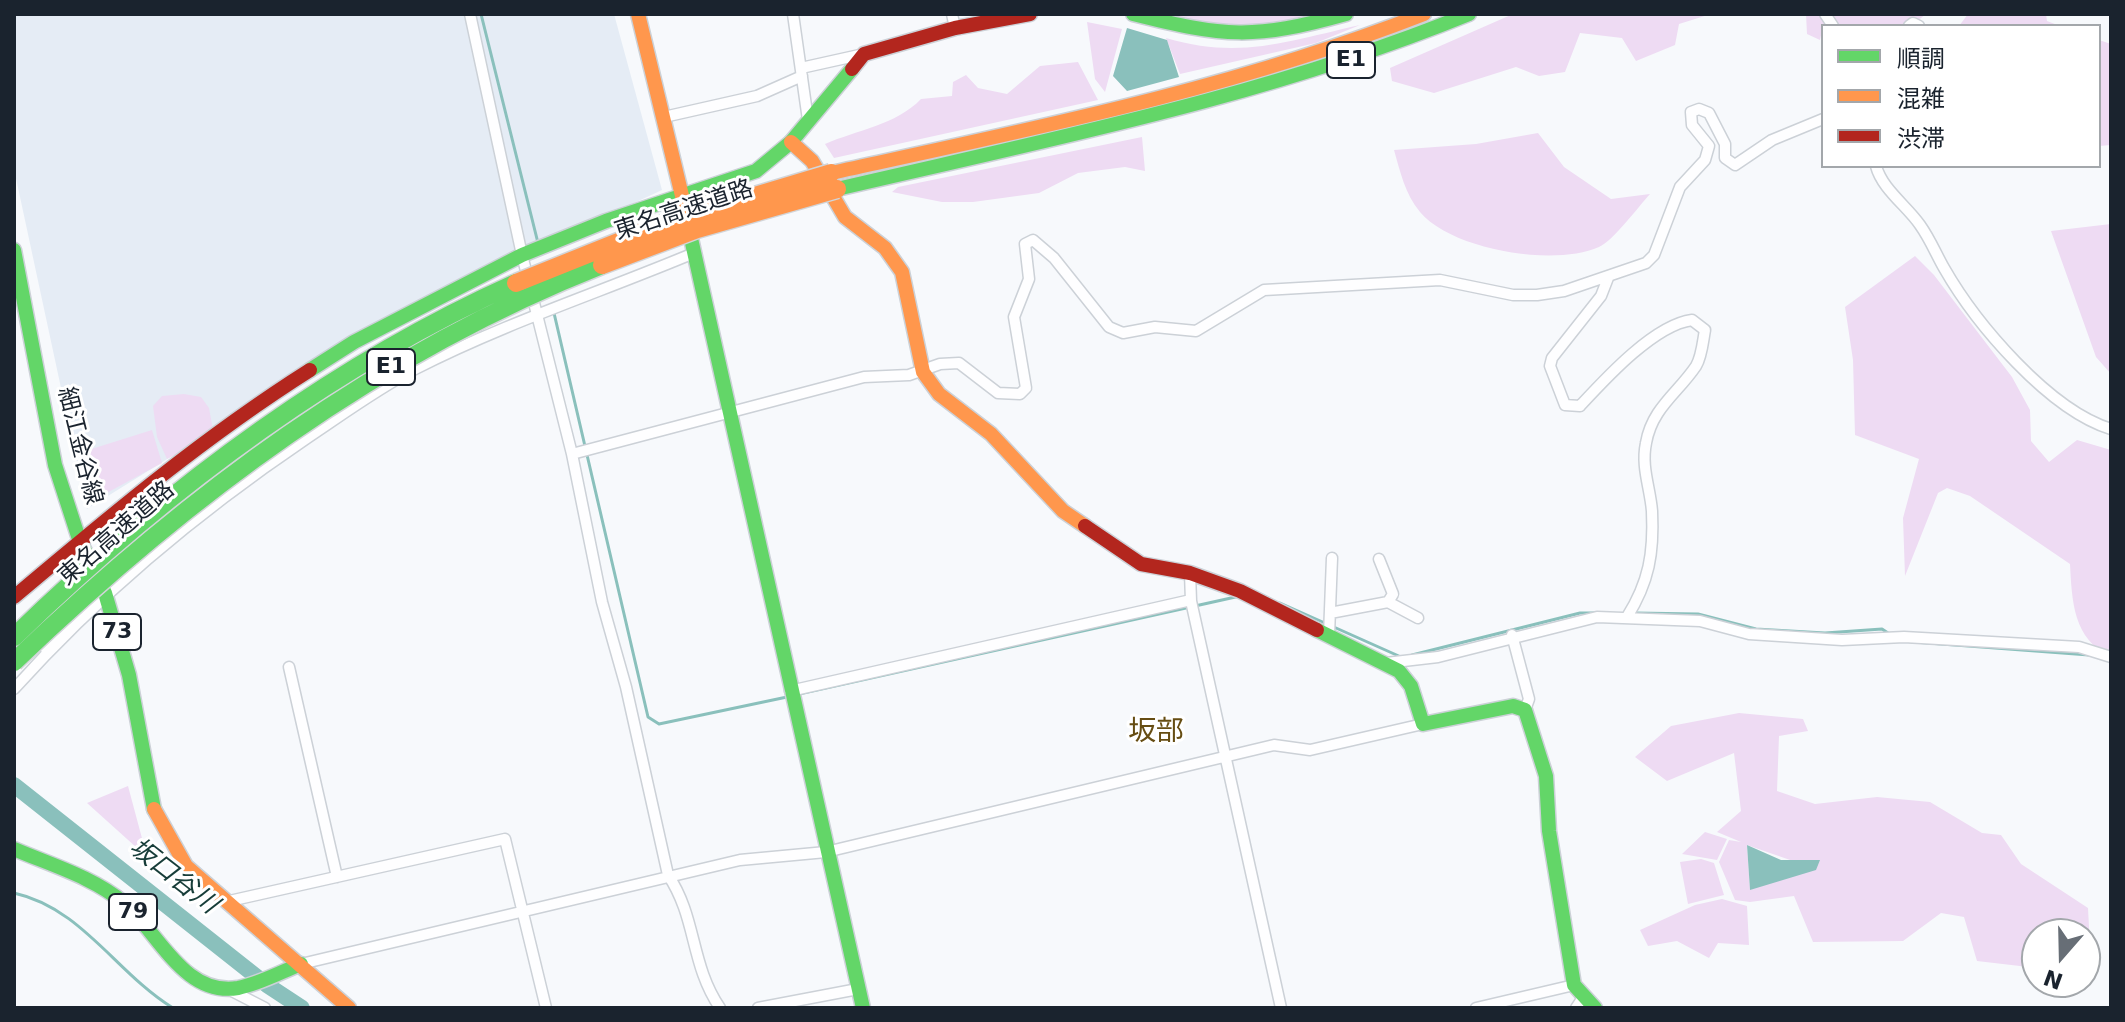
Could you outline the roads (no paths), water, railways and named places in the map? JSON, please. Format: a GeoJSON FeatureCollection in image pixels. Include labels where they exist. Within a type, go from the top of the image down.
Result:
{"type":"FeatureCollection","features":[{"type":"Feature","properties":{"kind":"main road"},"geometry":{"type":"LineString","coordinates":[[638,14],[682,196],[863,1008]]}},
{"type":"Feature","properties":{"kind":"main road"},"geometry":{"type":"LineString","coordinates":[[14,597],[79,539],[253,406],[354,342],[534,250],[756,171],[791,142],[864,54],[954,21],[1030,14]]}},
{"type":"Feature","properties":{"kind":"main road"},"geometry":{"type":"LineString","coordinates":[[1133,14],[1211,33],[1248,35],[1299,27],[1346,14]]}},
{"type":"Feature","properties":{"kind":"main road","name":"東名高速道路"},"geometry":{"type":"LineString","coordinates":[[14,662],[129,551],[221,477],[303,421],[438,339],[538,291],[652,245],[834,181],[1138,122],[1424,14]]}},
{"type":"Feature","properties":{"kind":"main road","name":"東名高速道路"},"geometry":{"type":"LineString","coordinates":[[14,637],[111,545],[207,468],[302,401],[471,304],[588,252],[701,211],[834,181],[1113,110],[1229,90],[1343,63],[1469,14]]}},
{"type":"Feature","properties":{"kind":"main road"},"geometry":{"type":"LineString","coordinates":[[791,142],[812,161],[845,217],[885,248],[902,272],[923,372],[939,394],[991,434],[1063,511],[1141,564],[1190,573],[1330,625],[1399,671],[1411,686],[1423,724],[1513,706],[1525,710],[1532,721],[1546,776],[1549,831],[1582,999]]}},
{"type":"Feature","properties":{"kind":"main road","name":"細江金谷線"},"geometry":{"type":"LineString","coordinates":[[14,250],[55,465],[79,539],[103,589],[129,675],[150,801],[186,866],[296,966]]}},
{"type":"Feature","properties":{"kind":"main road","name":"79"},"geometry":{"type":"LineString","coordinates":[[14,849],[104,889],[149,926],[187,974],[233,988]]}},
{"type":"Feature","properties":{"kind":"main road"},"geometry":{"type":"LineString","coordinates":[[233,988],[296,966]]}},
{"type":"Feature","properties":{"kind":"main road","name":"73"},"geometry":{"type":"LineString","coordinates":[[296,966],[349,1008]]}},
{"type":"Feature","properties":{"kind":"street"},"geometry":{"type":"LineString","coordinates":[[470,14],[534,250],[543,310],[576,453],[602,602],[626,687],[668,875],[681,896],[700,975],[720,1008]]}},
{"type":"Feature","properties":{"kind":"street"},"geometry":{"type":"LineString","coordinates":[[793,14],[808,120]]}},
{"type":"Feature","properties":{"kind":"street"},"geometry":{"type":"LineString","coordinates":[[664,117],[757,96],[801,72],[864,54]]}},
{"type":"Feature","properties":{"kind":"street"},"geometry":{"type":"LineString","coordinates":[[576,453],[730,415],[789,395],[864,377],[923,372],[940,364],[959,363],[969,367],[980,382],[998,393],[1020,394],[1026,388],[1014,317],[1029,279],[1025,244],[1033,240],[1054,258],[1109,327],[1123,333],[1155,327],[1196,331],[1264,290],[1440,280],[1513,295],[1537,295],[1608,278],[1646,263],[1654,255],[1680,187],[1705,160],[1709,146],[1692,125],[1691,112],[1699,109],[1709,113],[1725,144],[1725,158],[1735,165],[1772,140],[1821,120]]}},
{"type":"Feature","properties":{"kind":"street"},"geometry":{"type":"LineString","coordinates":[[1877,168],[1880,177],[1919,223],[1963,296],[2001,346],[2032,379],[2111,429]]}},
{"type":"Feature","properties":{"kind":"street"},"geometry":{"type":"LineString","coordinates":[[14,682],[103,589],[245,480],[389,383],[543,310],[694,253]]}},
{"type":"Feature","properties":{"kind":"street"},"geometry":{"type":"LineString","coordinates":[[1608,278],[1601,296],[1552,358],[1550,366],[1565,405],[1580,406],[1636,350],[1671,327],[1692,320],[1705,330],[1697,364],[1656,413],[1646,443],[1644,471],[1652,510],[1649,566],[1646,585],[1629,614]]}},
{"type":"Feature","properties":{"kind":"street"},"geometry":{"type":"LineString","coordinates":[[1332,558],[1330,625],[1388,602],[1393,594],[1379,559]]}},
{"type":"Feature","properties":{"kind":"street"},"geometry":{"type":"LineString","coordinates":[[1190,573],[1191,601],[1281,1008]]}},
{"type":"Feature","properties":{"kind":"street"},"geometry":{"type":"LineString","coordinates":[[14,689],[103,589]]}},
{"type":"Feature","properties":{"kind":"street"},"geometry":{"type":"LineString","coordinates":[[791,695],[1191,601]]}},
{"type":"Feature","properties":{"kind":"street"},"geometry":{"type":"LineString","coordinates":[[1388,602],[1418,618]]}},
{"type":"Feature","properties":{"kind":"street"},"geometry":{"type":"LineString","coordinates":[[1386,663],[1438,657],[1512,635],[1597,617],[1629,614],[1700,621],[1749,634],[1842,640],[1904,637],[2079,647],[2111,657]]}},
{"type":"Feature","properties":{"kind":"street"},"geometry":{"type":"LineString","coordinates":[[1512,635],[1529,699],[1525,710]]}},
{"type":"Feature","properties":{"kind":"street"},"geometry":{"type":"LineString","coordinates":[[289,667],[337,877]]}},
{"type":"Feature","properties":{"kind":"street"},"geometry":{"type":"LineString","coordinates":[[296,966],[668,875],[740,860],[826,852],[1274,745],[1310,750],[1423,724]]}},
{"type":"Feature","properties":{"kind":"street"},"geometry":{"type":"LineString","coordinates":[[224,902],[505,839],[525,909],[546,1008]]}},
{"type":"Feature","properties":{"kind":"street"},"geometry":{"type":"LineString","coordinates":[[233,988],[265,1008]]}},
{"type":"Feature","properties":{"kind":"street"},"geometry":{"type":"LineString","coordinates":[[758,1008],[858,989]]}},
{"type":"Feature","properties":{"kind":"street"},"geometry":{"type":"LineString","coordinates":[[1476,1008],[1582,999]]}},
{"type":"Feature","properties":{"kind":"water"},"geometry":{"type":"Polygon","coordinates":[[[1127,28],[1167,40],[1179,77],[1127,91],[1113,76],[1127,28]]]}},
{"type":"Feature","properties":{"kind":"water"},"geometry":{"type":"Polygon","coordinates":[[[1747,845],[1781,860],[1820,860],[1816,870],[1750,890],[1747,845]]]}},
{"type":"Feature","properties":{"kind":"waterway"},"geometry":{"type":"LineString","coordinates":[[481,14],[538,243]]}},
{"type":"Feature","properties":{"kind":"waterway"},"geometry":{"type":"LineString","coordinates":[[554,313],[648,717],[659,724],[787,697]]}},
{"type":"Feature","properties":{"kind":"waterway"},"geometry":{"type":"LineString","coordinates":[[799,694],[1240,596]]}},
{"type":"Feature","properties":{"kind":"waterway"},"geometry":{"type":"LineString","coordinates":[[1280,603],[1401,657]]}},
{"type":"Feature","properties":{"kind":"waterway"},"geometry":{"type":"LineString","coordinates":[[1412,655],[1580,613],[1595,613]]}},
{"type":"Feature","properties":{"kind":"waterway"},"geometry":{"type":"LineString","coordinates":[[1635,613],[1698,614],[1756,629],[1825,633],[1882,629],[1888,633]]}},
{"type":"Feature","properties":{"kind":"waterway"},"geometry":{"type":"LineString","coordinates":[[1901,641],[2089,655]]}},
{"type":"Feature","properties":{"kind":"waterway","name":"坂口谷川"},"geometry":{"type":"LineString","coordinates":[[14,785],[267,985],[302,1008]]}},
{"type":"Feature","properties":{"kind":"waterway"},"geometry":{"type":"LineString","coordinates":[[14,893],[60,912],[173,1008]]}},
{"type":"Feature","properties":{"kind":"district","name":"坂部"},"geometry":{"type":"Point","coordinates":[1156,733]}}]}
